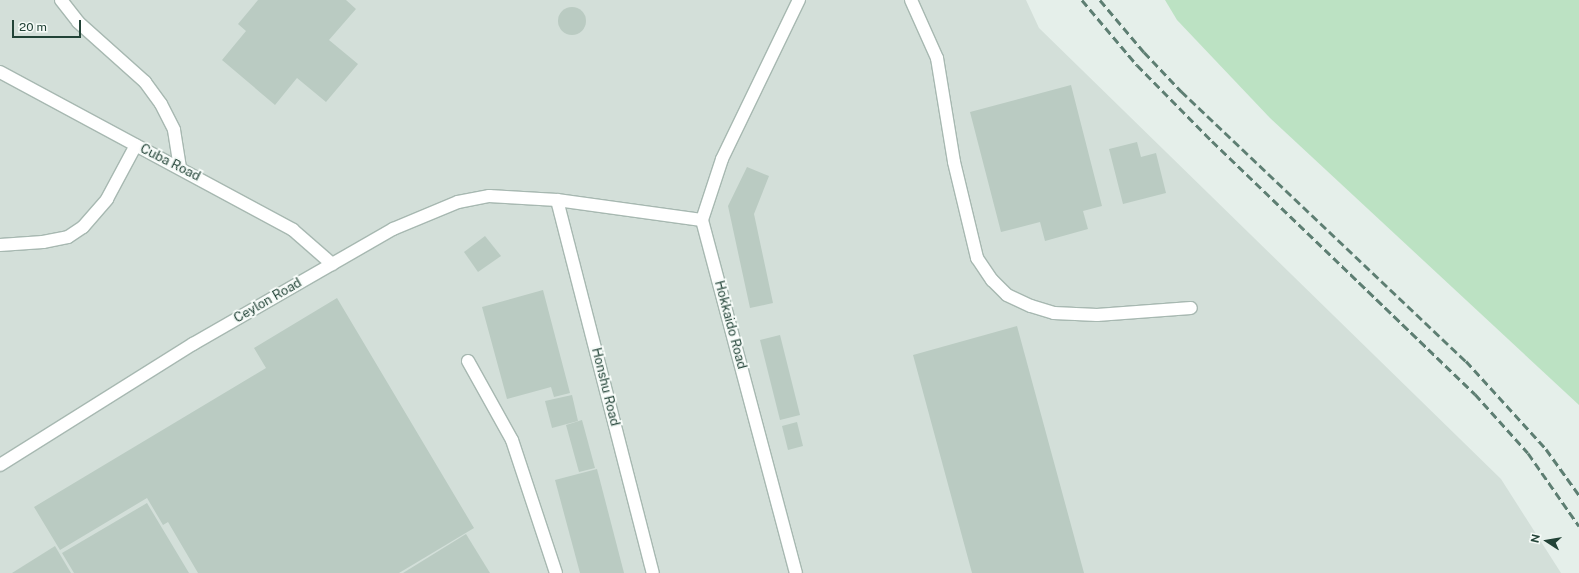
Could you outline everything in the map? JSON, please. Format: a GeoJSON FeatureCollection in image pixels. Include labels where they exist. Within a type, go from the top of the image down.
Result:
{"type":"FeatureCollection","features":[{"type":"Feature","properties":{"kind":"street"},"geometry":{"type":"LineString","coordinates":[[61,0],[78,22],[145,82],[161,104],[174,130],[180,167]]}},
{"type":"Feature","properties":{"kind":"street"},"geometry":{"type":"LineString","coordinates":[[557,200],[702,220],[722,159],[799,0]]}},
{"type":"Feature","properties":{"kind":"street"},"geometry":{"type":"LineString","coordinates":[[911,0],[937,58],[954,162],[968,222],[977,258],[992,280],[1007,295],[1031,306],[1054,313],[1097,315],[1191,308]]}},
{"type":"Feature","properties":{"kind":"street","name":"Cuba Road"},"geometry":{"type":"LineString","coordinates":[[0,72],[180,167],[293,230],[332,264]]}},
{"type":"Feature","properties":{"kind":"street"},"geometry":{"type":"LineString","coordinates":[[0,245],[43,242],[68,237],[83,227],[107,199],[136,145]]}},
{"type":"Feature","properties":{"kind":"street","name":"Ceylon Road"},"geometry":{"type":"LineString","coordinates":[[0,465],[194,344],[392,228],[458,202],[489,196],[557,200]]}},
{"type":"Feature","properties":{"kind":"street","name":"Honshu Road"},"geometry":{"type":"LineString","coordinates":[[557,200],[653,573]]}},
{"type":"Feature","properties":{"kind":"street","name":"Hokkaido Road"},"geometry":{"type":"LineString","coordinates":[[702,220],[796,573]]}},
{"type":"Feature","properties":{"kind":"street"},"geometry":{"type":"LineString","coordinates":[[468,361],[512,440],[556,573]]}},
{"type":"Feature","properties":{"kind":"shaded area"},"geometry":{"type":"Polygon","coordinates":[[[0,0],[1026,0],[1039,28],[1501,479],[1561,573],[0,573],[0,0]]]}},
{"type":"Feature","properties":{"kind":"green space"},"geometry":{"type":"Polygon","coordinates":[[[1165,0],[1579,0],[1579,405],[1270,118],[1177,20],[1165,0]]]}},
{"type":"Feature","properties":{"kind":"building"},"geometry":{"type":"Polygon","coordinates":[[[258,0],[346,0],[356,9],[329,40],[358,64],[326,102],[297,78],[275,105],[222,60],[246,31],[238,24],[258,0]]]}},
{"type":"Feature","properties":{"kind":"building"},"geometry":{"type":"Polygon","coordinates":[[[572,7],[582,11],[586,21],[582,31],[572,35],[562,31],[558,21],[562,11],[572,7]]]}},
{"type":"Feature","properties":{"kind":"building"},"geometry":{"type":"Polygon","coordinates":[[[1071,85],[1102,206],[1083,211],[1088,229],[1045,241],[1040,222],[1001,232],[970,112],[1071,85]]]}},
{"type":"Feature","properties":{"kind":"building"},"geometry":{"type":"Polygon","coordinates":[[[1137,142],[1141,157],[1156,153],[1166,193],[1123,204],[1109,149],[1137,142]]]}},
{"type":"Feature","properties":{"kind":"building"},"geometry":{"type":"Polygon","coordinates":[[[747,167],[769,176],[754,214],[773,303],[750,308],[728,206],[747,167]]]}},
{"type":"Feature","properties":{"kind":"building"},"geometry":{"type":"Polygon","coordinates":[[[485,236],[501,256],[478,272],[464,252],[485,236]]]}},
{"type":"Feature","properties":{"kind":"building"},"geometry":{"type":"Polygon","coordinates":[[[543,290],[570,393],[554,397],[551,387],[507,399],[482,307],[543,290]]]}},
{"type":"Feature","properties":{"kind":"building"},"geometry":{"type":"Polygon","coordinates":[[[337,298],[474,528],[399,573],[198,573],[168,522],[163,525],[147,498],[60,550],[34,507],[266,368],[254,348],[337,298]]]}},
{"type":"Feature","properties":{"kind":"building"},"geometry":{"type":"Polygon","coordinates":[[[1017,326],[1084,573],[972,573],[913,355],[1017,326]]]}},
{"type":"Feature","properties":{"kind":"building"},"geometry":{"type":"Polygon","coordinates":[[[780,335],[800,415],[780,420],[760,340],[780,335]]]}},
{"type":"Feature","properties":{"kind":"building"},"geometry":{"type":"Polygon","coordinates":[[[572,395],[578,421],[552,428],[545,401],[572,395]]]}},
{"type":"Feature","properties":{"kind":"building"},"geometry":{"type":"Polygon","coordinates":[[[582,420],[595,468],[579,472],[566,425],[582,420]]]}},
{"type":"Feature","properties":{"kind":"building"},"geometry":{"type":"Polygon","coordinates":[[[797,422],[803,446],[788,450],[782,426],[797,422]]]}},
{"type":"Feature","properties":{"kind":"building"},"geometry":{"type":"Polygon","coordinates":[[[597,469],[624,573],[580,573],[555,480],[597,469]]]}},
{"type":"Feature","properties":{"kind":"building"},"geometry":{"type":"Polygon","coordinates":[[[147,503],[189,573],[74,573],[62,553],[147,503]]]}},
{"type":"Feature","properties":{"kind":"building"},"geometry":{"type":"Polygon","coordinates":[[[466,534],[490,573],[403,573],[466,534]]]}},
{"type":"Feature","properties":{"kind":"building"},"geometry":{"type":"Polygon","coordinates":[[[55,546],[71,573],[12,573],[55,546]]]}},
{"type":"Feature","properties":{"kind":"railway"},"geometry":{"type":"LineString","coordinates":[[1082,0],[1137,65],[1212,141],[1475,394],[1528,453],[1579,526]]}},
{"type":"Feature","properties":{"kind":"railway"},"geometry":{"type":"LineString","coordinates":[[1100,0],[1144,52],[1181,91],[1466,361],[1546,449],[1579,495]]}}]}
